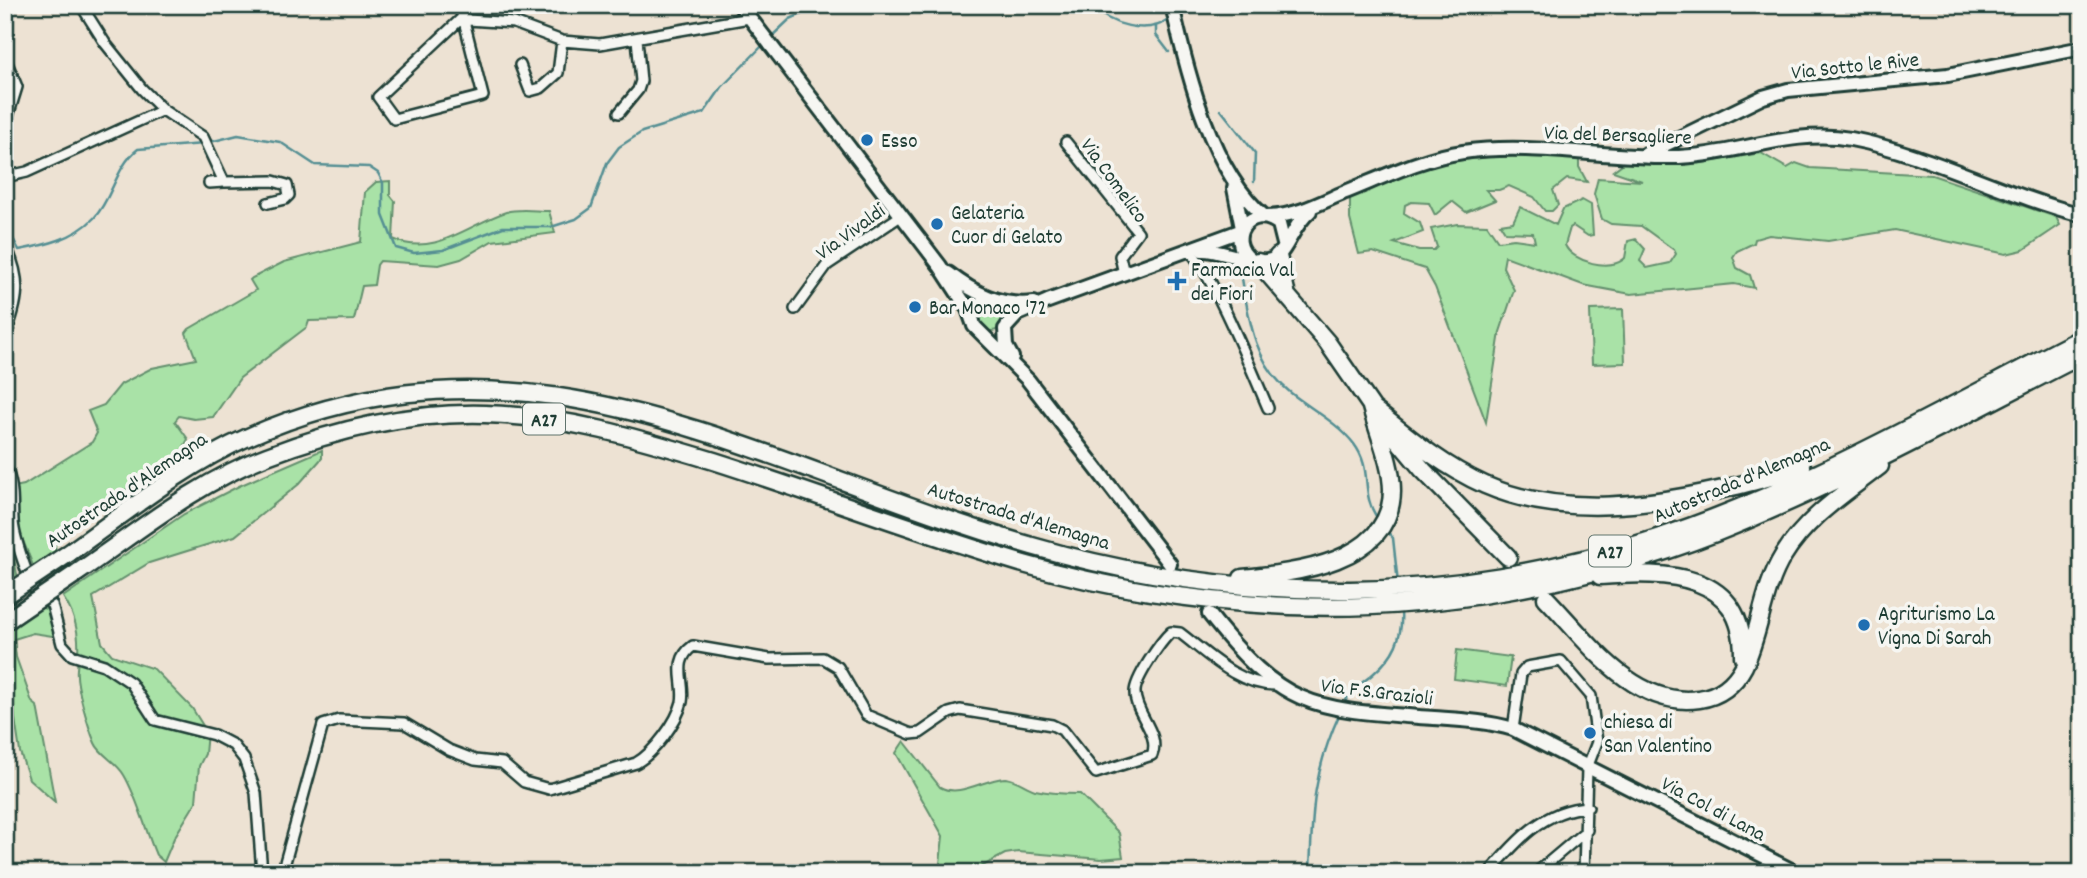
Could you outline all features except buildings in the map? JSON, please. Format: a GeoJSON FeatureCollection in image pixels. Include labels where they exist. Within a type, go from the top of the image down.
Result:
{"type":"FeatureCollection","features":[{"type":"Feature","properties":{"kind":"highway","name":"A27"},"geometry":{"type":"LineString","coordinates":[[1281,250],[1286,293]]}},
{"type":"Feature","properties":{"kind":"highway","name":"A27"},"geometry":{"type":"LineString","coordinates":[[1255,261],[1327,342],[1371,407],[1423,470],[1507,557]]}},
{"type":"Feature","properties":{"kind":"highway","name":"Autostrada d'Alemagna"},"geometry":{"type":"LineString","coordinates":[[5,596],[200,460],[251,435],[316,412],[378,398],[434,391],[484,389],[532,391],[625,408],[780,456],[927,511],[1032,546],[1182,578],[1238,585],[1354,590],[1463,580],[1560,564],[1645,542],[1732,509],[1898,432],[2082,338]]}},
{"type":"Feature","properties":{"kind":"highway","name":"Autostrada d'Alemagna"},"geometry":{"type":"LineString","coordinates":[[5,622],[215,481],[262,457],[327,436],[385,422],[436,415],[482,414],[530,416],[623,433],[1028,565],[1182,596],[1294,606],[1356,606],[1466,596],[1564,578],[1713,534],[1783,505],[1905,446],[2082,355]]}},
{"type":"Feature","properties":{"kind":"highway","name":"A27"},"geometry":{"type":"LineString","coordinates":[[1371,407],[1433,456],[1487,486],[1524,497],[1578,504],[1624,505],[1681,499],[1786,474],[1947,397],[2004,378]]}},
{"type":"Feature","properties":{"kind":"highway","name":"A27"},"geometry":{"type":"LineString","coordinates":[[1182,578],[1237,578],[1312,568],[1350,552],[1375,534],[1388,512],[1392,489],[1371,407]]}},
{"type":"Feature","properties":{"kind":"highway","name":"A27"},"geometry":{"type":"LineString","coordinates":[[1546,598],[1616,670],[1657,696],[1692,700],[1709,698],[1737,680],[1753,646],[1770,581],[1792,542],[1809,522],[1905,446]]}},
{"type":"Feature","properties":{"kind":"highway","name":"A27"},"geometry":{"type":"LineString","coordinates":[[1564,578],[1649,574],[1710,587],[1730,603],[1739,618],[1743,639],[1743,667]]}},
{"type":"Feature","properties":{"kind":"main road"},"geometry":{"type":"LineString","coordinates":[[740,5],[940,266],[968,309],[973,323],[1017,367],[1170,564]]}},
{"type":"Feature","properties":{"kind":"main road"},"geometry":{"type":"LineString","coordinates":[[1172,5],[1202,110],[1232,178],[1250,202],[1283,229],[1281,250],[1255,261],[1215,250],[1189,251]]}},
{"type":"Feature","properties":{"kind":"main road","name":"Via Sotto le Rive"},"geometry":{"type":"LineString","coordinates":[[1643,156],[1763,97],[1788,90],[1948,75],[2082,48]]}},
{"type":"Feature","properties":{"kind":"main road","name":"Via del Bersagliere"},"geometry":{"type":"LineString","coordinates":[[1267,217],[1287,216],[1428,160],[1459,152],[1518,149],[1643,156],[1707,155],[1805,136],[1849,138],[2082,215]]}},
{"type":"Feature","properties":{"kind":"main road"},"geometry":{"type":"LineString","coordinates":[[1232,178],[1241,229],[1241,250],[1255,261]]}},
{"type":"Feature","properties":{"kind":"main road","name":"Via del Bersagliere"},"geometry":{"type":"LineString","coordinates":[[1281,250],[1300,219],[1316,206]]}},
{"type":"Feature","properties":{"kind":"main road"},"geometry":{"type":"LineString","coordinates":[[983,334],[993,336],[1006,328],[1018,314],[1048,301],[1189,251],[1241,229],[1255,217],[1267,217]]}},
{"type":"Feature","properties":{"kind":"main road"},"geometry":{"type":"LineString","coordinates":[[940,266],[962,284],[995,300],[1021,304],[1048,301]]}},
{"type":"Feature","properties":{"kind":"main road"},"geometry":{"type":"LineString","coordinates":[[973,323],[976,307],[995,300]]}},
{"type":"Feature","properties":{"kind":"main road"},"geometry":{"type":"LineString","coordinates":[[995,300],[1009,315],[1006,346],[1017,367]]}},
{"type":"Feature","properties":{"kind":"main road","name":"Via F.S.Grazioli"},"geometry":{"type":"LineString","coordinates":[[1209,614],[1235,648],[1275,685],[1298,698],[1328,708],[1362,713],[1472,721],[1513,729],[1588,764]]}},
{"type":"Feature","properties":{"kind":"main road","name":"Via Col di Lana"},"geometry":{"type":"LineString","coordinates":[[1588,764],[1797,873]]}},
{"type":"Feature","properties":{"kind":"street"},"geometry":{"type":"LineString","coordinates":[[81,5],[124,68],[163,110],[203,138],[224,182]]}},
{"type":"Feature","properties":{"kind":"street"},"geometry":{"type":"LineString","coordinates":[[455,5],[463,18],[483,96],[394,119],[378,97],[463,18],[519,24],[562,41],[600,44],[749,18]]}},
{"type":"Feature","properties":{"kind":"street"},"geometry":{"type":"LineString","coordinates":[[619,113],[638,90],[641,81],[637,39]]}},
{"type":"Feature","properties":{"kind":"street"},"geometry":{"type":"LineString","coordinates":[[520,65],[530,91],[537,90],[558,73],[562,41]]}},
{"type":"Feature","properties":{"kind":"street"},"geometry":{"type":"LineString","coordinates":[[5,58],[17,87],[5,127]]}},
{"type":"Feature","properties":{"kind":"street"},"geometry":{"type":"LineString","coordinates":[[5,177],[27,172],[163,110]]}},
{"type":"Feature","properties":{"kind":"street","name":"Via Comelico"},"geometry":{"type":"LineString","coordinates":[[1066,142],[1138,232],[1120,256],[1124,274]]}},
{"type":"Feature","properties":{"kind":"street"},"geometry":{"type":"LineString","coordinates":[[209,183],[273,181],[287,185],[289,195],[285,199],[268,203]]}},
{"type":"Feature","properties":{"kind":"street","name":"Via Vivaldi"},"geometry":{"type":"LineString","coordinates":[[795,309],[827,265],[902,215]]}},
{"type":"Feature","properties":{"kind":"street"},"geometry":{"type":"LineString","coordinates":[[5,244],[14,264],[18,288],[5,337]]}},
{"type":"Feature","properties":{"kind":"street"},"geometry":{"type":"LineString","coordinates":[[1189,251],[1197,259],[1219,300],[1268,408]]}},
{"type":"Feature","properties":{"kind":"street"},"geometry":{"type":"LineString","coordinates":[[5,467],[10,479],[14,531],[21,558],[29,571],[30,582],[40,597],[52,605],[62,644],[72,655],[104,665],[131,683],[156,720],[197,729],[233,745],[251,771],[256,793],[262,873]]}},
{"type":"Feature","properties":{"kind":"street"},"geometry":{"type":"LineString","coordinates":[[282,873],[323,725],[339,720],[404,723],[458,754],[502,764],[524,782],[553,789],[636,763],[645,757],[668,727],[682,701],[679,681],[682,660],[693,646],[758,658],[823,658],[838,667],[866,715],[911,734],[920,733],[949,713],[960,710],[1052,725],[1062,730],[1096,773],[1152,755],[1154,743],[1134,691],[1138,680],[1171,632],[1180,633],[1240,677],[1253,683],[1275,685]]}},
{"type":"Feature","properties":{"kind":"street"},"geometry":{"type":"LineString","coordinates":[[1513,729],[1522,672],[1529,666],[1561,661],[1592,700],[1597,742],[1588,764],[1584,873]]}},
{"type":"Feature","properties":{"kind":"street"},"geometry":{"type":"LineString","coordinates":[[1489,873],[1520,836],[1572,808],[1588,807]]}},
{"type":"Feature","properties":{"kind":"street"},"geometry":{"type":"LineString","coordinates":[[1536,873],[1587,830]]}},
{"type":"Feature","properties":{"kind":"green space"},"geometry":{"type":"Polygon","coordinates":[[[1761,153],[1787,168],[1796,163],[1810,168],[1932,175],[2056,217],[2060,225],[2023,250],[2006,254],[1895,230],[1828,241],[1769,235],[1755,239],[1754,243],[1737,251],[1733,257],[1737,268],[1750,275],[1754,288],[1734,284],[1631,294],[1583,285],[1505,256],[1503,267],[1514,290],[1500,332],[1486,422],[1435,287],[1425,269],[1373,252],[1359,254],[1350,219],[1350,195],[1435,165],[1489,157],[1547,156],[1579,159],[1579,167],[1587,182],[1567,179],[1553,190],[1558,205],[1552,211],[1545,211],[1534,197],[1509,186],[1499,190],[1486,190],[1495,200],[1466,212],[1452,201],[1435,215],[1429,203],[1411,202],[1405,205],[1404,213],[1420,223],[1423,232],[1394,243],[1419,250],[1434,250],[1437,247],[1431,229],[1457,224],[1487,225],[1498,241],[1514,239],[1535,242],[1533,233],[1505,232],[1500,224],[1513,222],[1520,207],[1556,225],[1563,209],[1582,200],[1591,205],[1593,235],[1588,236],[1573,226],[1570,228],[1565,245],[1569,251],[1592,263],[1611,264],[1625,258],[1628,241],[1636,239],[1645,249],[1640,261],[1647,268],[1670,263],[1676,254],[1674,250],[1641,226],[1611,224],[1602,219],[1594,194],[1598,178],[1642,181],[1613,171],[1626,161],[1701,163],[1761,153]]]}},
{"type":"Feature","properties":{"kind":"green space"},"geometry":{"type":"Polygon","coordinates":[[[390,181],[390,195],[395,201],[393,239],[408,244],[437,242],[492,217],[516,210],[549,211],[555,233],[492,241],[461,259],[439,265],[380,261],[374,285],[362,286],[354,320],[309,321],[307,327],[240,378],[213,417],[194,419],[179,416],[175,421],[188,439],[182,451],[65,532],[55,544],[56,552],[34,568],[20,533],[14,487],[24,485],[92,442],[97,433],[88,411],[104,405],[121,384],[152,368],[196,359],[186,333],[256,290],[250,280],[252,278],[284,262],[361,242],[365,192],[376,182],[390,181]]]}},
{"type":"Feature","properties":{"kind":"green space"},"geometry":{"type":"Polygon","coordinates":[[[991,305],[1000,309],[1004,318],[1000,327],[991,331],[982,327],[978,318],[982,309],[991,305]]]}},
{"type":"Feature","properties":{"kind":"green space"},"geometry":{"type":"Polygon","coordinates":[[[1623,309],[1625,363],[1592,364],[1590,310],[1623,309]]]}},
{"type":"Feature","properties":{"kind":"green space"},"geometry":{"type":"Polygon","coordinates":[[[322,450],[322,458],[299,484],[235,536],[149,563],[93,597],[102,643],[112,655],[154,669],[192,708],[207,732],[205,754],[199,766],[196,802],[174,838],[164,862],[156,855],[124,775],[97,747],[92,736],[78,685],[77,632],[63,597],[184,514],[239,486],[322,450]]]}},
{"type":"Feature","properties":{"kind":"green space"},"geometry":{"type":"Polygon","coordinates":[[[5,515],[18,579],[5,588],[5,515]]]}},
{"type":"Feature","properties":{"kind":"green space"},"geometry":{"type":"Polygon","coordinates":[[[41,607],[50,611],[59,637],[33,633],[14,639],[16,657],[32,702],[37,706],[55,802],[29,779],[20,752],[14,712],[5,702],[5,632],[41,607]]]}},
{"type":"Feature","properties":{"kind":"green space"},"geometry":{"type":"Polygon","coordinates":[[[1457,650],[1511,657],[1507,686],[1454,679],[1457,650]]]}},
{"type":"Feature","properties":{"kind":"green space"},"geometry":{"type":"Polygon","coordinates":[[[904,741],[940,787],[948,790],[964,789],[1005,778],[1035,790],[1080,794],[1119,833],[1123,857],[1101,859],[1018,852],[1005,854],[970,873],[939,873],[943,836],[896,753],[904,741]]]}},
{"type":"Feature","properties":{"kind":"waterway"},"geometry":{"type":"LineString","coordinates":[[771,37],[790,19],[823,5]]}},
{"type":"Feature","properties":{"kind":"waterway"},"geometry":{"type":"LineString","coordinates":[[1091,5],[1108,18],[1128,26],[1150,27],[1170,19]]}},
{"type":"Feature","properties":{"kind":"waterway"},"geometry":{"type":"LineString","coordinates":[[1178,13],[1188,5]]}},
{"type":"Feature","properties":{"kind":"waterway"},"geometry":{"type":"LineString","coordinates":[[1156,26],[1156,35],[1169,52]]}},
{"type":"Feature","properties":{"kind":"waterway"},"geometry":{"type":"LineString","coordinates":[[210,142],[238,135],[280,142],[315,165],[369,167],[378,173],[383,183],[383,215],[396,248],[414,253],[443,250],[503,227],[551,227],[576,219],[591,208],[607,163],[619,147],[642,132],[704,113],[722,87],[764,44]]}},
{"type":"Feature","properties":{"kind":"waterway"},"geometry":{"type":"LineString","coordinates":[[1221,110],[1255,153],[1254,182]]}},
{"type":"Feature","properties":{"kind":"waterway"},"geometry":{"type":"LineString","coordinates":[[5,223],[19,250],[59,240],[78,231],[94,218],[124,165],[138,149],[204,144]]}},
{"type":"Feature","properties":{"kind":"waterway"},"geometry":{"type":"LineString","coordinates":[[1239,261],[1253,333],[1267,365],[1277,380],[1291,393],[1332,423],[1354,444],[1364,463],[1369,500],[1378,519]]}},
{"type":"Feature","properties":{"kind":"waterway"},"geometry":{"type":"LineString","coordinates":[[1386,530],[1393,538],[1398,584]]}},
{"type":"Feature","properties":{"kind":"waterway"},"geometry":{"type":"LineString","coordinates":[[1344,704],[1353,690],[1381,667],[1392,653],[1399,638],[1401,611]]}},
{"type":"Feature","properties":{"kind":"waterway"},"geometry":{"type":"LineString","coordinates":[[1310,873],[1319,773],[1340,713]]}},
{"type":"Feature","properties":{"kind":"place","name":"Esso"},"geometry":{"type":"Point","coordinates":[867,140]}},
{"type":"Feature","properties":{"kind":"place","name":"Gelateria Cuor di Gelato"},"geometry":{"type":"Point","coordinates":[937,224]}},
{"type":"Feature","properties":{"kind":"place","name":"Farmacia Val dei Fiori"},"geometry":{"type":"Point","coordinates":[1177,281]}},
{"type":"Feature","properties":{"kind":"place","name":"Bar Monaco '72"},"geometry":{"type":"Point","coordinates":[915,307]}},
{"type":"Feature","properties":{"kind":"place","name":"Agriturismo La Vigna Di Sarah"},"geometry":{"type":"Point","coordinates":[1864,625]}},
{"type":"Feature","properties":{"kind":"place","name":"chiesa di San Valentino"},"geometry":{"type":"Point","coordinates":[1590,733]}}]}
